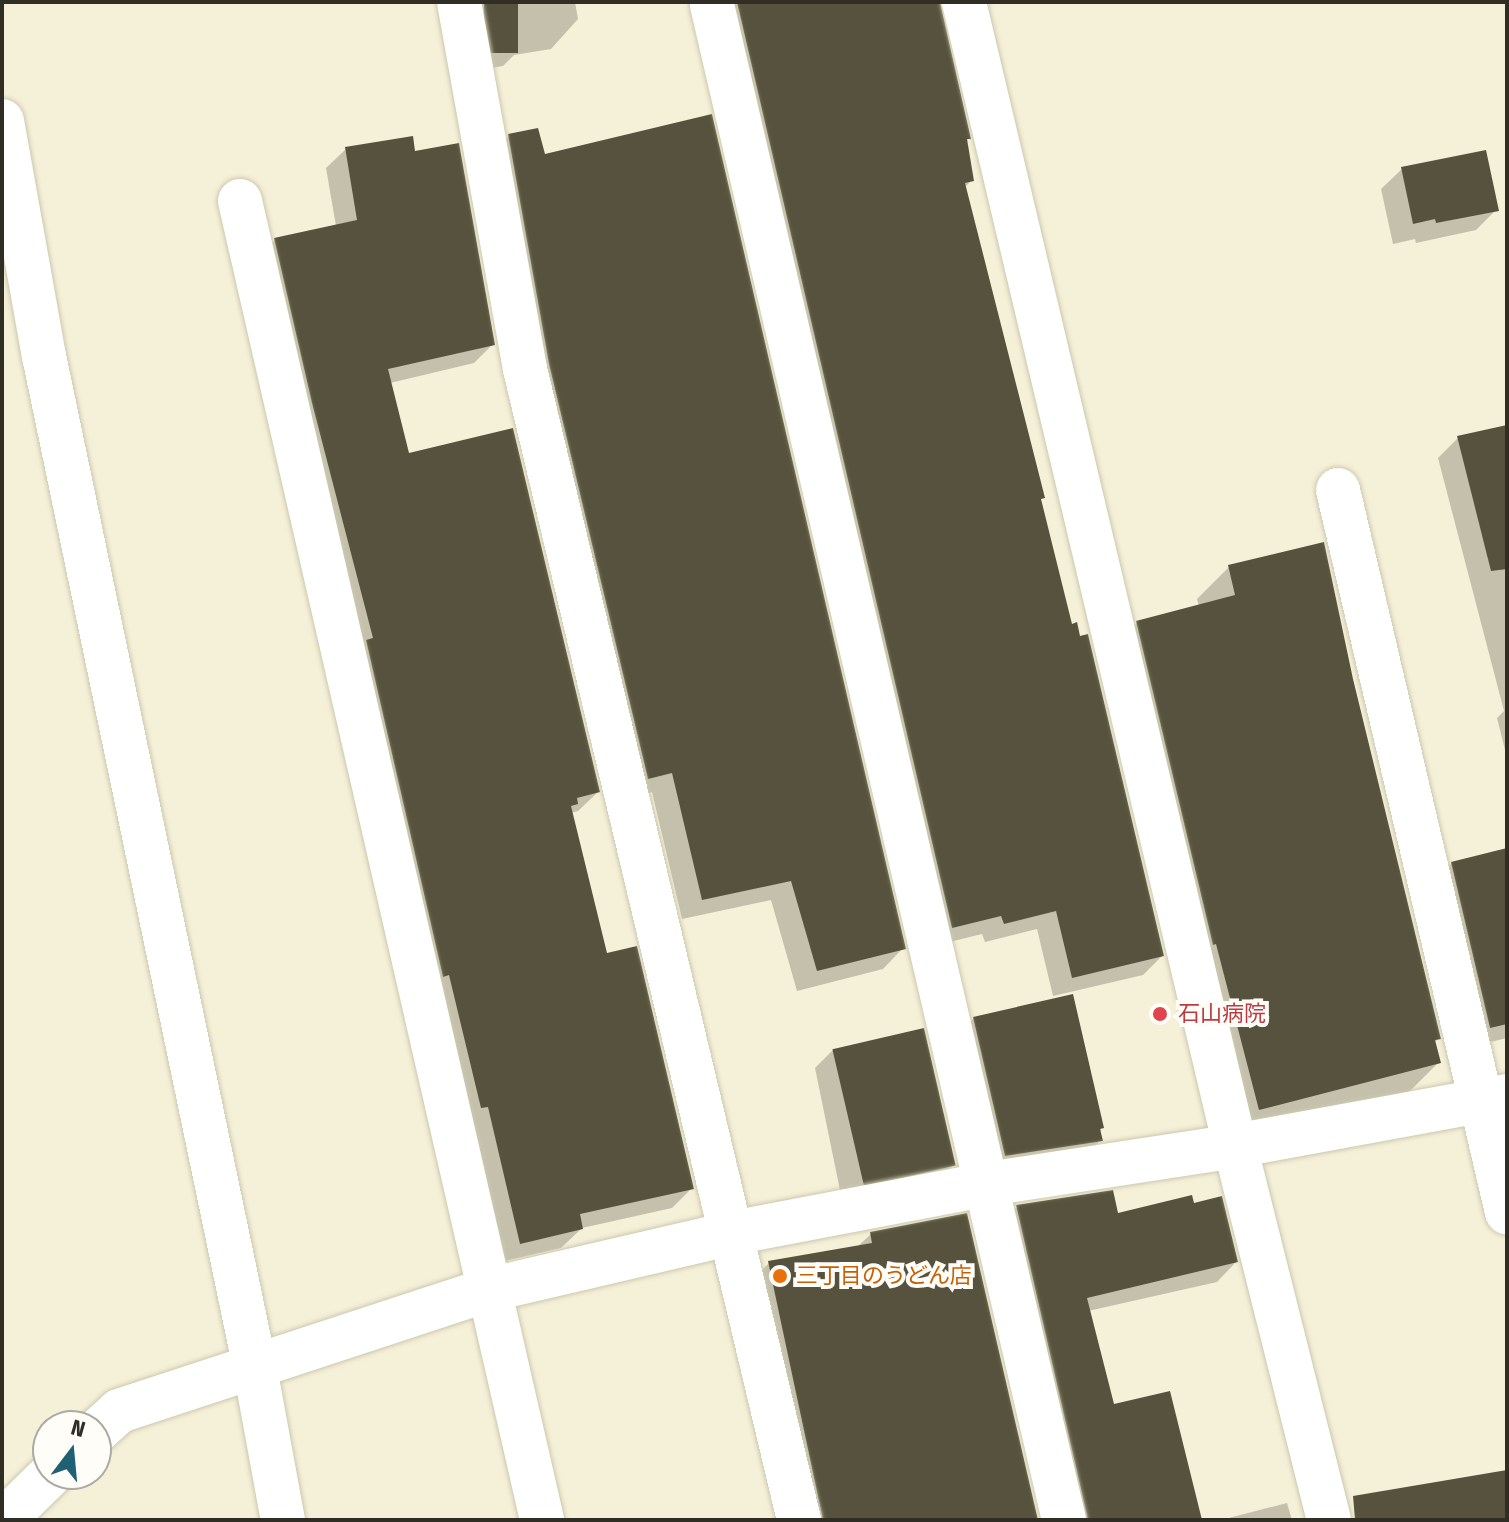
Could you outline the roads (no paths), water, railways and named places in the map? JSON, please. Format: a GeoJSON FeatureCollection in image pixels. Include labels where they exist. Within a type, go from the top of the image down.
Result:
{"type":"FeatureCollection","features":[{"type":"Feature","properties":{"kind":"street"},"geometry":{"type":"LineString","coordinates":[[459,2],[525,369],[799,1520]]}},
{"type":"Feature","properties":{"kind":"street"},"geometry":{"type":"LineString","coordinates":[[964,2],[1235,1146],[1329,1520]]}},
{"type":"Feature","properties":{"kind":"street"},"geometry":{"type":"LineString","coordinates":[[712,5],[1064,1520]]}},
{"type":"Feature","properties":{"kind":"street"},"geometry":{"type":"LineString","coordinates":[[2,121],[44,356],[255,1368],[283,1520]]}},
{"type":"Feature","properties":{"kind":"street"},"geometry":{"type":"LineString","coordinates":[[240,201],[542,1520]]}},
{"type":"Feature","properties":{"kind":"street"},"geometry":{"type":"LineString","coordinates":[[1338,490],[1494,1098],[1507,1212]]}},
{"type":"Feature","properties":{"kind":"street"},"geometry":{"type":"LineString","coordinates":[[112,1417],[119,1411],[488,1290],[732,1233],[988,1184],[1235,1146],[1494,1098]]}},
{"type":"Feature","properties":{"kind":"street"},"geometry":{"type":"LineString","coordinates":[[4,1520],[35,1490]]}},
{"type":"Feature","properties":{"kind":"place","name":"石山病院"},"geometry":{"type":"Point","coordinates":[1160,1014]}},
{"type":"Feature","properties":{"kind":"place","name":"三丁目のうどん店"},"geometry":{"type":"Point","coordinates":[780,1276]}}]}
